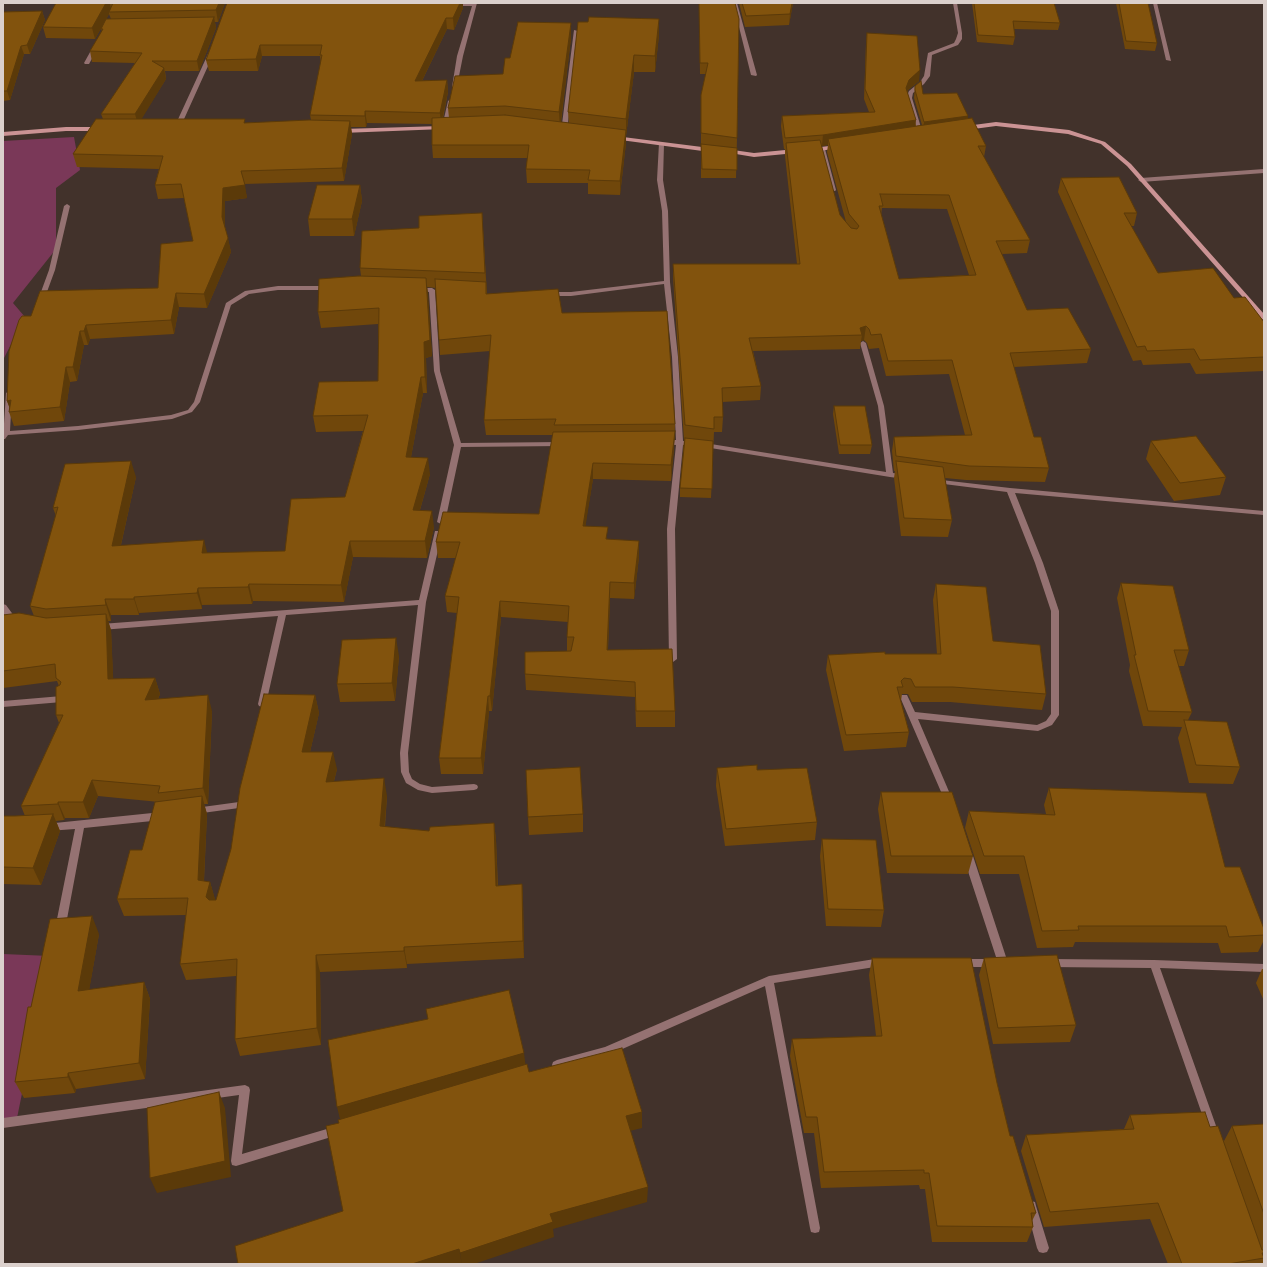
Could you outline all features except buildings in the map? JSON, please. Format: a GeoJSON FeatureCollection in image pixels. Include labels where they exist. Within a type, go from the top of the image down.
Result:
{"type":"FeatureCollection","features":[{"type":"Feature","properties":{"kind":"street"},"geometry":{"type":"LineString","coordinates":[[735,3],[754,74]]}},
{"type":"Feature","properties":{"kind":"street"},"geometry":{"type":"LineString","coordinates":[[928,133],[917,134],[908,98],[911,92],[922,84],[927,76],[930,54],[956,44],[959,40],[960,33],[955,3]]}},
{"type":"Feature","properties":{"kind":"street"},"geometry":{"type":"LineString","coordinates":[[1155,3],[1169,60]]}},
{"type":"Feature","properties":{"kind":"street"},"geometry":{"type":"LineString","coordinates":[[444,5],[475,4],[460,56],[445,128]]}},
{"type":"Feature","properties":{"kind":"street"},"geometry":{"type":"LineString","coordinates":[[564,132],[576,31]]}},
{"type":"Feature","properties":{"kind":"street"},"geometry":{"type":"LineString","coordinates":[[87,63],[100,39]]}},
{"type":"Feature","properties":{"kind":"street"},"geometry":{"type":"LineString","coordinates":[[177,128],[205,69],[213,47]]}},
{"type":"Feature","properties":{"kind":"street"},"geometry":{"type":"LineString","coordinates":[[958,129],[996,124],[1069,132],[1103,143],[1129,165],[1264,318]]}},
{"type":"Feature","properties":{"kind":"street"},"geometry":{"type":"LineString","coordinates":[[169,128],[184,128]]}},
{"type":"Feature","properties":{"kind":"street"},"geometry":{"type":"LineString","coordinates":[[337,131],[453,128]]}},
{"type":"Feature","properties":{"kind":"street"},"geometry":{"type":"LineString","coordinates":[[3,134],[66,129],[106,129]]}},
{"type":"Feature","properties":{"kind":"street"},"geometry":{"type":"LineString","coordinates":[[557,131],[572,133]]}},
{"type":"Feature","properties":{"kind":"street"},"geometry":{"type":"LineString","coordinates":[[609,137],[754,155],[800,151]]}},
{"type":"Feature","properties":{"kind":"street"},"geometry":{"type":"LineString","coordinates":[[661,144],[660,180],[665,211],[667,282],[675,357],[680,442],[671,530],[673,659]]}},
{"type":"Feature","properties":{"kind":"street"},"geometry":{"type":"LineString","coordinates":[[807,150],[844,146]]}},
{"type":"Feature","properties":{"kind":"street"},"geometry":{"type":"LineString","coordinates":[[822,149],[836,199]]}},
{"type":"Feature","properties":{"kind":"street"},"geometry":{"type":"LineString","coordinates":[[1142,180],[1264,171]]}},
{"type":"Feature","properties":{"kind":"street"},"geometry":{"type":"LineString","coordinates":[[36,309],[40,303],[52,270],[67,206]]}},
{"type":"Feature","properties":{"kind":"street"},"geometry":{"type":"LineString","coordinates":[[540,294],[571,294],[667,282]]}},
{"type":"Feature","properties":{"kind":"street"},"geometry":{"type":"LineString","coordinates":[[9,387],[4,435],[172,417],[190,411],[197,402],[228,304],[247,292],[278,288],[339,288]]}},
{"type":"Feature","properties":{"kind":"street"},"geometry":{"type":"LineString","coordinates":[[409,290],[440,290]]}},
{"type":"Feature","properties":{"kind":"street"},"geometry":{"type":"LineString","coordinates":[[432,290],[437,371],[458,445],[422,602],[404,753],[404,772],[409,781],[418,788],[432,790],[474,788]]}},
{"type":"Feature","properties":{"kind":"street"},"geometry":{"type":"LineString","coordinates":[[863,342],[881,406],[890,475]]}},
{"type":"Feature","properties":{"kind":"street"},"geometry":{"type":"LineString","coordinates":[[657,442],[692,442],[913,478]]}},
{"type":"Feature","properties":{"kind":"street"},"geometry":{"type":"LineString","coordinates":[[458,445],[569,444]]}},
{"type":"Feature","properties":{"kind":"street"},"geometry":{"type":"LineString","coordinates":[[928,480],[1010,490],[1264,513]]}},
{"type":"Feature","properties":{"kind":"street"},"geometry":{"type":"LineString","coordinates":[[912,715],[1038,728],[1049,723],[1055,715],[1055,611],[1039,563],[1010,490]]}},
{"type":"Feature","properties":{"kind":"street"},"geometry":{"type":"LineString","coordinates":[[92,627],[422,602]]}},
{"type":"Feature","properties":{"kind":"street"},"geometry":{"type":"LineString","coordinates":[[3,607],[15,623],[22,625]]}},
{"type":"Feature","properties":{"kind":"street"},"geometry":{"type":"LineString","coordinates":[[260,713],[284,613]]}},
{"type":"Feature","properties":{"kind":"street"},"geometry":{"type":"LineString","coordinates":[[904,697],[954,811]]}},
{"type":"Feature","properties":{"kind":"street"},"geometry":{"type":"LineString","coordinates":[[3,704],[62,699]]}},
{"type":"Feature","properties":{"kind":"street"},"geometry":{"type":"LineString","coordinates":[[184,813],[239,805]]}},
{"type":"Feature","properties":{"kind":"street"},"geometry":{"type":"LineString","coordinates":[[42,827],[80,825],[169,815]]}},
{"type":"Feature","properties":{"kind":"street"},"geometry":{"type":"LineString","coordinates":[[62,919],[80,825]]}},
{"type":"Feature","properties":{"kind":"street"},"geometry":{"type":"LineString","coordinates":[[948,963],[971,967],[1007,963],[964,842]]}},
{"type":"Feature","properties":{"kind":"street"},"geometry":{"type":"LineString","coordinates":[[546,1069],[607,1050],[769,980],[874,962],[889,962]]}},
{"type":"Feature","properties":{"kind":"street"},"geometry":{"type":"LineString","coordinates":[[1043,963],[1154,964],[1264,968]]}},
{"type":"Feature","properties":{"kind":"street"},"geometry":{"type":"LineString","coordinates":[[1154,964],[1218,1144]]}},
{"type":"Feature","properties":{"kind":"street"},"geometry":{"type":"LineString","coordinates":[[769,980],[815,1228]]}},
{"type":"Feature","properties":{"kind":"street"},"geometry":{"type":"LineString","coordinates":[[3,1123],[245,1090],[236,1161],[349,1127]]}},
{"type":"Feature","properties":{"kind":"street"},"geometry":{"type":"LineString","coordinates":[[1028,1196],[1043,1248]]}},
{"type":"Feature","properties":{"kind":"shaded area"},"geometry":{"type":"Polygon","coordinates":[[[74,137],[80,170],[56,188],[56,249],[13,303],[25,317],[3,360],[3,141],[74,137]]]}},
{"type":"Feature","properties":{"kind":"shaded area"},"geometry":{"type":"Polygon","coordinates":[[[3,954],[50,956],[17,1118],[3,1119],[3,954]]]}}]}
